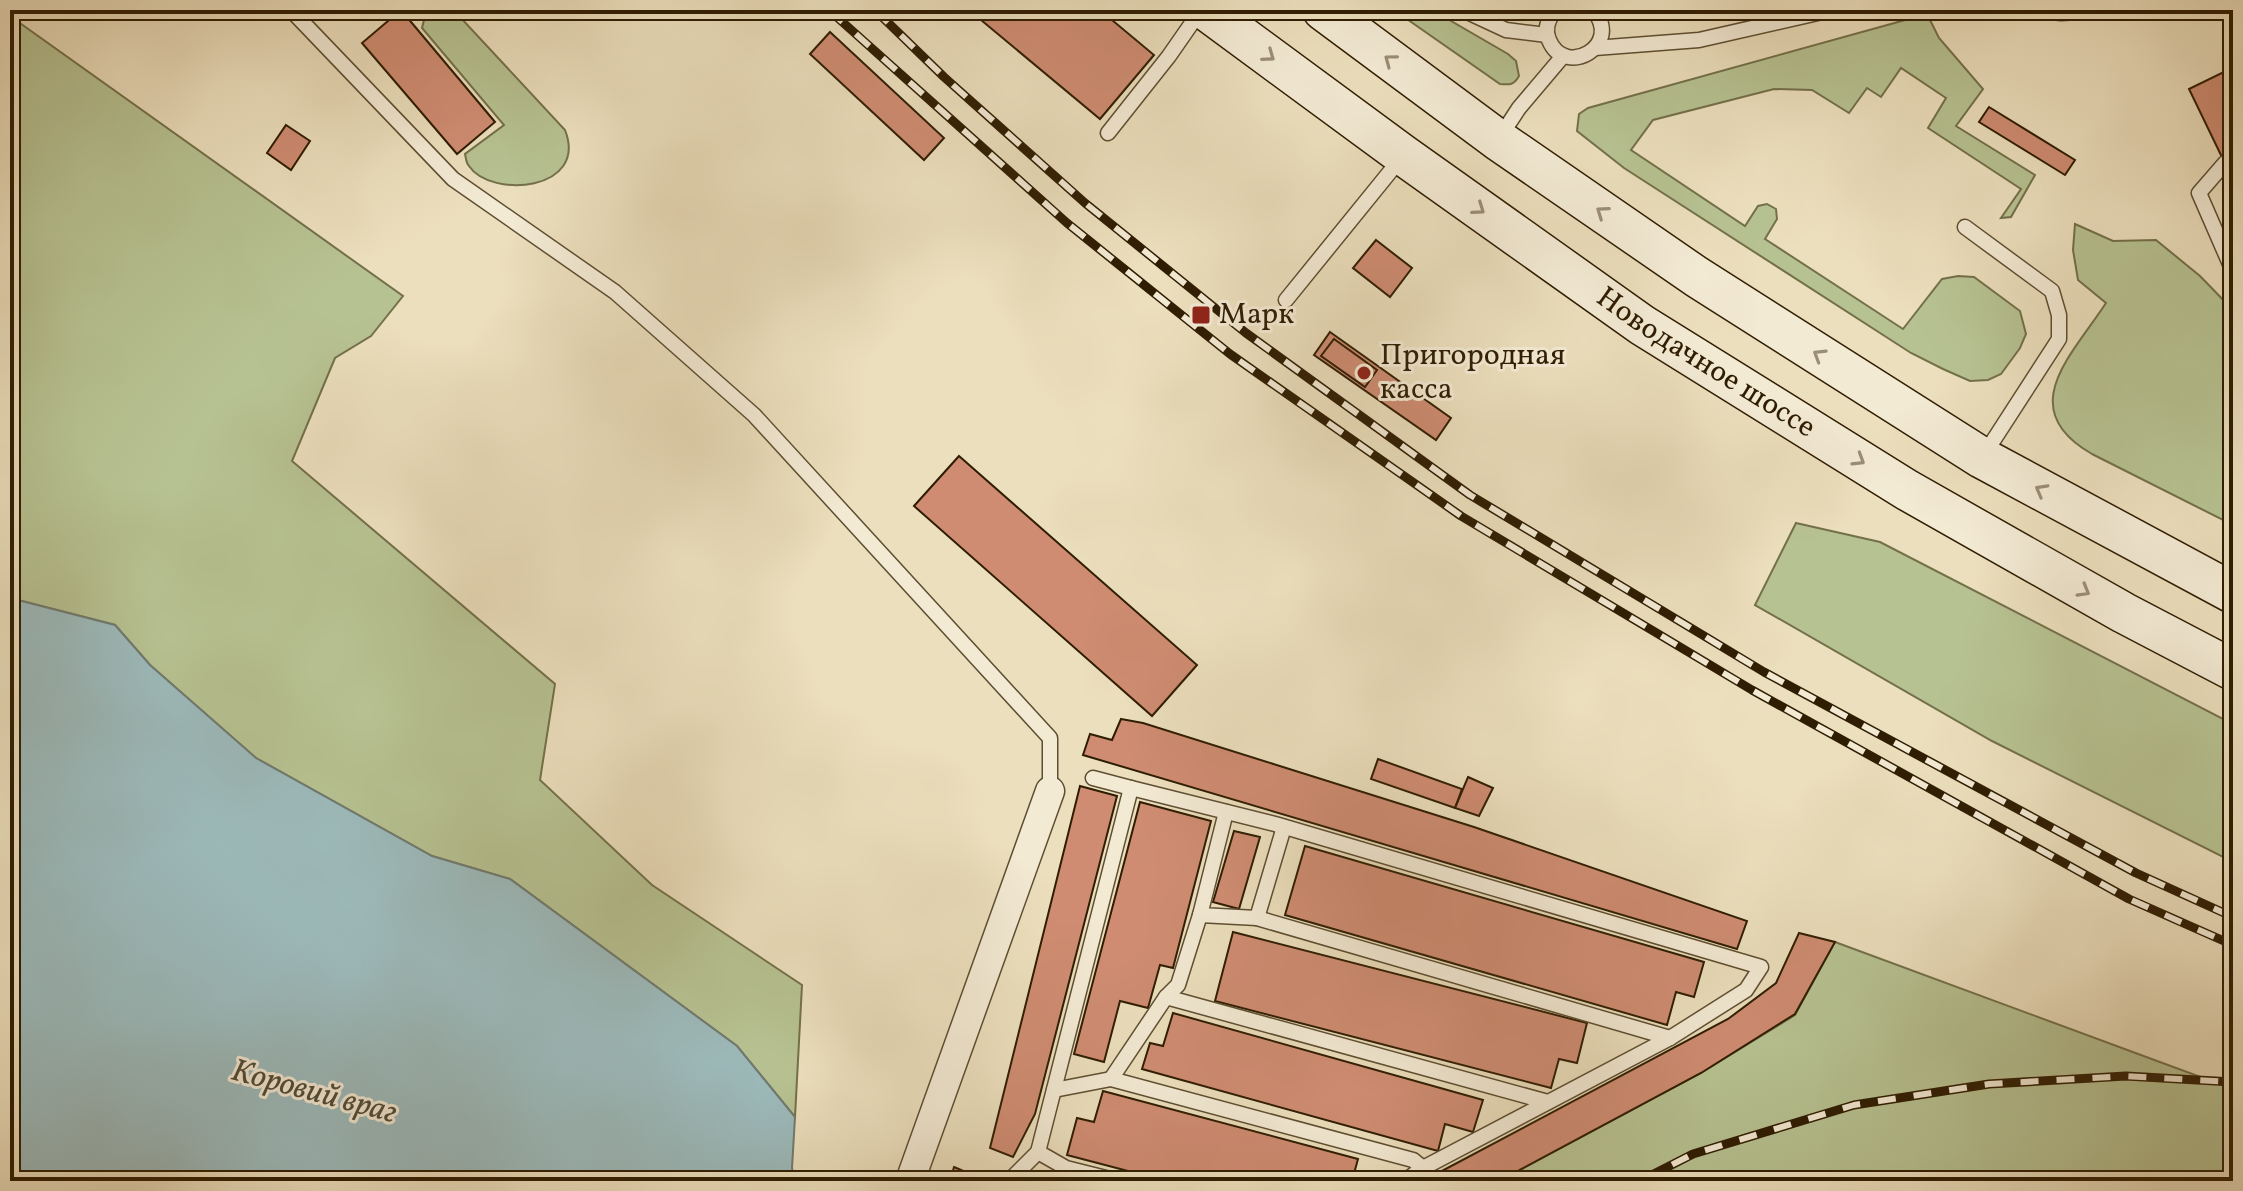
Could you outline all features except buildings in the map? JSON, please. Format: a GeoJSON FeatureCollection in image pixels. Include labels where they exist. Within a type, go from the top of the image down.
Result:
{"type":"FeatureCollection","features":[{"type":"Feature","properties":{"kind":"main road","name":"Новодачное шоссе"},"geometry":{"type":"LineString","coordinates":[[1204,10],[1642,325],[1907,490],[2124,613],[2233,670]]}},
{"type":"Feature","properties":{"kind":"main road"},"geometry":{"type":"LineString","coordinates":[[1323,10],[1498,140],[1697,277],[1982,458],[2233,593]]}},
{"type":"Feature","properties":{"kind":"street"},"geometry":{"type":"LineString","coordinates":[[910,1181],[1050,791]]}},
{"type":"Feature","properties":{"kind":"lane"},"geometry":{"type":"LineString","coordinates":[[291,10],[453,179],[615,292],[754,415],[1050,738],[1050,791]]}},
{"type":"Feature","properties":{"kind":"lane"},"geometry":{"type":"LineString","coordinates":[[1108,133],[1204,10]]}},
{"type":"Feature","properties":{"kind":"lane"},"geometry":{"type":"LineString","coordinates":[[1463,10],[1506,30],[1547,35]]}},
{"type":"Feature","properties":{"kind":"lane"},"geometry":{"type":"LineString","coordinates":[[1555,10],[1547,26],[1547,35],[1555,51],[1563,56],[1580,57],[1595,48],[1699,40],[1831,10]]}},
{"type":"Feature","properties":{"kind":"lane"},"geometry":{"type":"LineString","coordinates":[[1593,10],[1601,21],[1602,31],[1595,48]]}},
{"type":"Feature","properties":{"kind":"lane"},"geometry":{"type":"LineString","coordinates":[[2036,10],[2061,13],[2116,10]]}},
{"type":"Feature","properties":{"kind":"lane"},"geometry":{"type":"LineString","coordinates":[[1498,140],[1519,108],[1563,56]]}},
{"type":"Feature","properties":{"kind":"lane"},"geometry":{"type":"LineString","coordinates":[[1286,300],[1403,155]]}},
{"type":"Feature","properties":{"kind":"lane"},"geometry":{"type":"LineString","coordinates":[[2225,163],[2199,193],[2233,271]]}},
{"type":"Feature","properties":{"kind":"lane"},"geometry":{"type":"LineString","coordinates":[[1965,227],[2052,291],[2059,315],[2059,339],[1982,458]]}},
{"type":"Feature","properties":{"kind":"lane"},"geometry":{"type":"LineString","coordinates":[[1093,778],[1284,827],[1761,967],[1746,990],[1670,1038],[1423,1168],[1405,1181]]}},
{"type":"Feature","properties":{"kind":"lane"},"geometry":{"type":"LineString","coordinates":[[1009,1181],[1038,1152],[1131,788]]}},
{"type":"Feature","properties":{"kind":"lane"},"geometry":{"type":"LineString","coordinates":[[1111,1079],[1166,997],[1178,985],[1200,915],[1226,812]]}},
{"type":"Feature","properties":{"kind":"lane"},"geometry":{"type":"LineString","coordinates":[[1257,918],[1284,827]]}},
{"type":"Feature","properties":{"kind":"lane"},"geometry":{"type":"LineString","coordinates":[[1200,915],[1257,918],[1670,1038]]}},
{"type":"Feature","properties":{"kind":"lane"},"geometry":{"type":"LineString","coordinates":[[1166,997],[1548,1102]]}},
{"type":"Feature","properties":{"kind":"lane"},"geometry":{"type":"LineString","coordinates":[[1054,1090],[1111,1079],[1413,1160],[1423,1168]]}},
{"type":"Feature","properties":{"kind":"lane"},"geometry":{"type":"LineString","coordinates":[[1038,1152],[1066,1168],[1118,1181]]}},
{"type":"Feature","properties":{"kind":"green space"},"geometry":{"type":"Polygon","coordinates":[[[1394,10],[1432,10],[1508,54],[1516,61],[1519,76],[1511,84],[1500,84],[1394,10]]]}},
{"type":"Feature","properties":{"kind":"green space"},"geometry":{"type":"Polygon","coordinates":[[[1633,10],[1716,10],[1662,20],[1633,10]]]}},
{"type":"Feature","properties":{"kind":"green space"},"geometry":{"type":"Polygon","coordinates":[[[449,13],[461,18],[565,130],[569,150],[563,166],[551,177],[534,183],[497,183],[480,176],[468,165],[465,154],[504,125],[422,28],[424,20],[436,14],[449,13]]]}},
{"type":"Feature","properties":{"kind":"green space"},"geometry":{"type":"Polygon","coordinates":[[[1927,14],[1939,38],[1983,89],[1956,126],[2035,175],[2011,217],[2001,218],[2021,189],[1928,128],[1946,98],[1901,68],[1881,97],[1867,88],[1849,113],[1812,90],[1774,89],[1653,120],[1631,150],[1745,226],[1758,206],[1767,204],[1776,209],[1777,219],[1765,239],[1903,329],[1942,279],[1974,277],[2020,311],[2026,334],[2001,374],[1988,380],[1970,381],[1911,353],[1624,168],[1577,131],[1579,114],[1588,108],[1927,14]]]}},
{"type":"Feature","properties":{"kind":"green space"},"geometry":{"type":"Polygon","coordinates":[[[10,16],[403,296],[371,336],[335,358],[292,461],[555,684],[540,780],[652,885],[802,985],[795,1117],[737,1046],[510,879],[432,856],[256,758],[150,665],[115,625],[10,598],[10,16]]]}},
{"type":"Feature","properties":{"kind":"green space"},"geometry":{"type":"Polygon","coordinates":[[[2075,224],[2113,241],[2156,240],[2200,276],[2233,310],[2233,525],[2092,454],[2069,437],[2056,419],[2053,400],[2057,381],[2078,342],[2106,303],[2078,280],[2073,250],[2075,224]]]}},
{"type":"Feature","properties":{"kind":"green space"},"geometry":{"type":"Polygon","coordinates":[[[1796,523],[1880,542],[2233,724],[2233,862],[1992,741],[1755,605],[1796,523]]]}},
{"type":"Feature","properties":{"kind":"green space"},"geometry":{"type":"Polygon","coordinates":[[[1835,942],[2233,1089],[2233,1181],[1499,1181],[1701,1073],[1795,1015],[1835,942]]]}},
{"type":"Feature","properties":{"kind":"water","name":"Коровий враг"},"geometry":{"type":"Polygon","coordinates":[[[10,598],[115,625],[150,665],[256,758],[432,856],[510,879],[737,1046],[795,1117],[792,1168],[795,1181],[10,1181],[10,598]]]}},
{"type":"Feature","properties":{"kind":"railway"},"geometry":{"type":"LineString","coordinates":[[829,10],[1067,223],[1230,354],[1461,516],[1752,690],[2129,899],[2233,945]]}},
{"type":"Feature","properties":{"kind":"railway"},"geometry":{"type":"LineString","coordinates":[[875,10],[944,77],[1085,203],[1246,333],[1470,495],[1764,672],[2136,873],[2233,917]]}},
{"type":"Feature","properties":{"kind":"railway"},"geometry":{"type":"LineString","coordinates":[[1640,1181],[1693,1154],[1854,1105],[1989,1084],[2126,1076],[2233,1082]]}},
{"type":"Feature","properties":{"kind":"place","name":"Марк"},"geometry":{"type":"Point","coordinates":[1201,315]}},
{"type":"Feature","properties":{"kind":"place","name":"Пригородная касса"},"geometry":{"type":"Point","coordinates":[1364,373]}}]}
